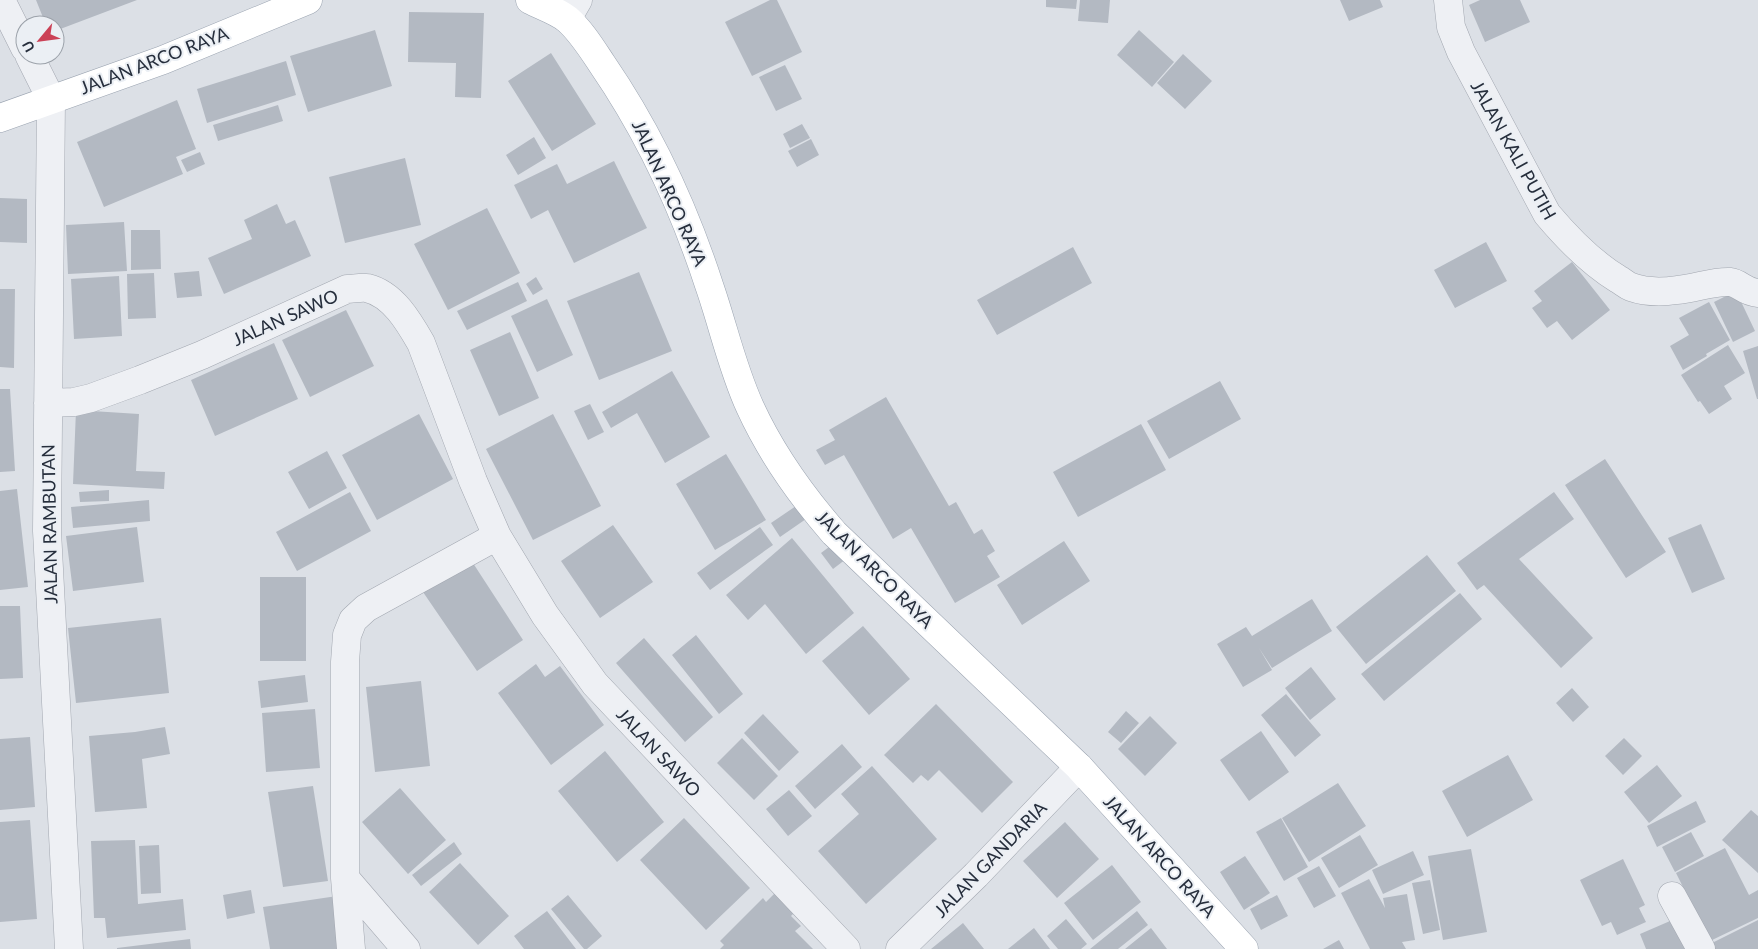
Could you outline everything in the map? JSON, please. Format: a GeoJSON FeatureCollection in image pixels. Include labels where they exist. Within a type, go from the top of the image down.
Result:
{"type":"FeatureCollection","features":[{"type":"Feature","properties":{"kind":"main road","name":"JALAN ARCO RAYA"},"geometry":{"type":"LineString","coordinates":[[0,118],[163,60],[308,0]]}},
{"type":"Feature","properties":{"kind":"main road","name":"JALAN ARCO RAYA"},"geometry":{"type":"LineString","coordinates":[[530,0],[573,10],[587,42],[627,100],[663,171],[696,243],[736,373],[750,407],[786,471],[804,496],[834,533],[1079,767],[1244,949]]}},
{"type":"Feature","properties":{"kind":"street"},"geometry":{"type":"LineString","coordinates":[[1,0],[15,28]]}},
{"type":"Feature","properties":{"kind":"street","name":"JALAN KALI PUTIH"},"geometry":{"type":"LineString","coordinates":[[1448,0],[1451,28],[1461,52],[1547,214],[1586,257],[1631,287],[1655,291],[1679,290],[1715,282],[1733,282],[1748,292],[1758,293]]}},
{"type":"Feature","properties":{"kind":"street"},"geometry":{"type":"LineString","coordinates":[[34,65],[51,99]]}},
{"type":"Feature","properties":{"kind":"street","name":"JALAN RAMBUTAN"},"geometry":{"type":"LineString","coordinates":[[51,99],[47,531],[69,949]]}},
{"type":"Feature","properties":{"kind":"street","name":"JALAN SAWO"},"geometry":{"type":"LineString","coordinates":[[48,402],[74,402],[108,392],[202,355],[347,289],[366,288],[381,294],[396,306],[421,343],[472,481],[497,536],[545,615],[595,684],[846,949]]}},
{"type":"Feature","properties":{"kind":"street"},"geometry":{"type":"LineString","coordinates":[[351,949],[345,878],[345,672],[347,635],[352,620],[366,608],[497,536]]}},
{"type":"Feature","properties":{"kind":"street","name":"JALAN GANDARIA"},"geometry":{"type":"LineString","coordinates":[[900,949],[976,875],[1079,767]]}},
{"type":"Feature","properties":{"kind":"street"},"geometry":{"type":"LineString","coordinates":[[345,878],[406,949]]}},
{"type":"Feature","properties":{"kind":"street"},"geometry":{"type":"LineString","coordinates":[[1672,896],[1700,949]]}},
{"type":"Feature","properties":{"kind":"building"},"geometry":{"type":"Polygon","coordinates":[[[36,0],[137,0],[65,27],[65,15],[42,15],[36,0]]]}},
{"type":"Feature","properties":{"kind":"building"},"geometry":{"type":"Polygon","coordinates":[[[770,0],[777,0],[802,52],[752,76],[725,22],[770,0]]]}},
{"type":"Feature","properties":{"kind":"building"},"geometry":{"type":"Polygon","coordinates":[[[1046,0],[1077,0],[1076,9],[1046,7],[1046,0]]]}},
{"type":"Feature","properties":{"kind":"building"},"geometry":{"type":"Polygon","coordinates":[[[1080,0],[1110,0],[1108,23],[1078,21],[1080,0]]]}},
{"type":"Feature","properties":{"kind":"building"},"geometry":{"type":"Polygon","coordinates":[[[1340,0],[1380,0],[1383,7],[1349,21],[1340,0]]]}},
{"type":"Feature","properties":{"kind":"building"},"geometry":{"type":"Polygon","coordinates":[[[1480,0],[1520,0],[1530,22],[1485,42],[1469,5],[1480,0]]]}},
{"type":"Feature","properties":{"kind":"building"},"geometry":{"type":"Polygon","coordinates":[[[409,12],[484,13],[481,98],[455,97],[456,63],[408,62],[409,12]]]}},
{"type":"Feature","properties":{"kind":"building"},"geometry":{"type":"Polygon","coordinates":[[[375,30],[392,86],[308,112],[290,56],[375,30]]]}},
{"type":"Feature","properties":{"kind":"building"},"geometry":{"type":"Polygon","coordinates":[[[1139,30],[1174,62],[1152,87],[1117,55],[1139,30]]]}},
{"type":"Feature","properties":{"kind":"building"},"geometry":{"type":"Polygon","coordinates":[[[551,53],[596,124],[552,151],[508,81],[551,53]]]}},
{"type":"Feature","properties":{"kind":"building"},"geometry":{"type":"Polygon","coordinates":[[[1183,54],[1212,81],[1185,109],[1157,83],[1183,54]]]}},
{"type":"Feature","properties":{"kind":"building"},"geometry":{"type":"Polygon","coordinates":[[[286,61],[296,95],[207,123],[197,89],[286,61]]]}},
{"type":"Feature","properties":{"kind":"building"},"geometry":{"type":"Polygon","coordinates":[[[785,65],[802,99],[776,111],[759,77],[785,65]]]}},
{"type":"Feature","properties":{"kind":"building"},"geometry":{"type":"Polygon","coordinates":[[[177,100],[196,149],[176,157],[183,174],[104,207],[77,142],[177,100]]]}},
{"type":"Feature","properties":{"kind":"building"},"geometry":{"type":"Polygon","coordinates":[[[278,105],[283,121],[218,141],[213,125],[278,105]]]}},
{"type":"Feature","properties":{"kind":"building"},"geometry":{"type":"Polygon","coordinates":[[[802,124],[810,138],[790,148],[783,134],[802,124]]]}},
{"type":"Feature","properties":{"kind":"building"},"geometry":{"type":"Polygon","coordinates":[[[534,137],[546,158],[518,175],[506,155],[534,137]]]}},
{"type":"Feature","properties":{"kind":"building"},"geometry":{"type":"Polygon","coordinates":[[[811,139],[819,155],[797,167],[788,151],[811,139]]]}},
{"type":"Feature","properties":{"kind":"building"},"geometry":{"type":"Polygon","coordinates":[[[200,152],[205,164],[187,172],[181,160],[200,152]]]}},
{"type":"Feature","properties":{"kind":"building"},"geometry":{"type":"Polygon","coordinates":[[[405,158],[421,225],[345,243],[329,177],[405,158]]]}},
{"type":"Feature","properties":{"kind":"building"},"geometry":{"type":"Polygon","coordinates":[[[614,161],[647,228],[574,263],[548,210],[531,219],[514,185],[557,164],[567,184],[614,161]]]}},
{"type":"Feature","properties":{"kind":"building"},"geometry":{"type":"Polygon","coordinates":[[[0,198],[27,199],[27,243],[0,242],[0,198]]]}},
{"type":"Feature","properties":{"kind":"building"},"geometry":{"type":"Polygon","coordinates":[[[277,204],[286,224],[295,220],[311,256],[224,294],[208,258],[252,239],[244,220],[277,204]]]}},
{"type":"Feature","properties":{"kind":"building"},"geometry":{"type":"Polygon","coordinates":[[[487,208],[520,273],[448,310],[414,244],[487,208]]]}},
{"type":"Feature","properties":{"kind":"building"},"geometry":{"type":"Polygon","coordinates":[[[124,222],[127,271],[68,274],[66,225],[124,222]]]}},
{"type":"Feature","properties":{"kind":"building"},"geometry":{"type":"Polygon","coordinates":[[[131,230],[160,230],[161,269],[131,270],[131,230]]]}},
{"type":"Feature","properties":{"kind":"building"},"geometry":{"type":"Polygon","coordinates":[[[1486,242],[1507,281],[1455,308],[1434,270],[1486,242]]]}},
{"type":"Feature","properties":{"kind":"building"},"geometry":{"type":"Polygon","coordinates":[[[1073,247],[1092,283],[997,335],[977,300],[1073,247]]]}},
{"type":"Feature","properties":{"kind":"building"},"geometry":{"type":"Polygon","coordinates":[[[1572,262],[1610,310],[1572,340],[1557,321],[1547,328],[1532,308],[1542,301],[1534,291],[1572,262]]]}},
{"type":"Feature","properties":{"kind":"building"},"geometry":{"type":"Polygon","coordinates":[[[199,271],[202,296],[177,298],[174,273],[199,271]]]}},
{"type":"Feature","properties":{"kind":"building"},"geometry":{"type":"Polygon","coordinates":[[[639,272],[672,351],[599,380],[567,301],[639,272]]]}},
{"type":"Feature","properties":{"kind":"building"},"geometry":{"type":"Polygon","coordinates":[[[154,273],[156,318],[128,319],[127,274],[154,273]]]}},
{"type":"Feature","properties":{"kind":"building"},"geometry":{"type":"Polygon","coordinates":[[[119,276],[122,336],[74,339],[71,279],[119,276]]]}},
{"type":"Feature","properties":{"kind":"building"},"geometry":{"type":"Polygon","coordinates":[[[536,277],[543,289],[533,295],[526,284],[536,277]]]}},
{"type":"Feature","properties":{"kind":"building"},"geometry":{"type":"Polygon","coordinates":[[[518,282],[527,301],[467,330],[457,311],[518,282]]]}},
{"type":"Feature","properties":{"kind":"building"},"geometry":{"type":"Polygon","coordinates":[[[0,289],[15,289],[14,368],[0,367],[0,289]]]}},
{"type":"Feature","properties":{"kind":"building"},"geometry":{"type":"Polygon","coordinates":[[[1736,291],[1755,331],[1733,342],[1714,302],[1736,291]]]}},
{"type":"Feature","properties":{"kind":"building"},"geometry":{"type":"Polygon","coordinates":[[[547,299],[573,355],[537,372],[511,316],[547,299]]]}},
{"type":"Feature","properties":{"kind":"building"},"geometry":{"type":"Polygon","coordinates":[[[1709,302],[1730,340],[1683,370],[1670,346],[1689,335],[1679,318],[1709,302]]]}},
{"type":"Feature","properties":{"kind":"building"},"geometry":{"type":"Polygon","coordinates":[[[346,310],[374,366],[310,397],[282,340],[346,310]]]}},
{"type":"Feature","properties":{"kind":"building"},"geometry":{"type":"Polygon","coordinates":[[[510,332],[539,398],[499,416],[470,350],[510,332]]]}},
{"type":"Feature","properties":{"kind":"building"},"geometry":{"type":"Polygon","coordinates":[[[274,343],[298,399],[215,436],[191,380],[274,343]]]}},
{"type":"Feature","properties":{"kind":"building"},"geometry":{"type":"Polygon","coordinates":[[[1728,345],[1745,373],[1724,386],[1732,399],[1709,414],[1700,401],[1698,402],[1681,375],[1728,345]]]}},
{"type":"Feature","properties":{"kind":"building"},"geometry":{"type":"Polygon","coordinates":[[[1758,346],[1758,399],[1757,399],[1743,351],[1758,346]]]}},
{"type":"Feature","properties":{"kind":"building"},"geometry":{"type":"Polygon","coordinates":[[[672,371],[710,437],[665,463],[637,413],[611,428],[602,412],[672,371]]]}},
{"type":"Feature","properties":{"kind":"building"},"geometry":{"type":"Polygon","coordinates":[[[1220,381],[1241,419],[1169,459],[1147,421],[1220,381]]]}},
{"type":"Feature","properties":{"kind":"building"},"geometry":{"type":"Polygon","coordinates":[[[0,389],[10,389],[15,471],[0,472],[0,389]]]}},
{"type":"Feature","properties":{"kind":"building"},"geometry":{"type":"Polygon","coordinates":[[[886,397],[949,506],[956,502],[974,534],[982,529],[995,551],[987,556],[1000,577],[955,603],[911,528],[893,539],[844,455],[825,465],[816,450],[835,440],[829,430],[886,397]]]}},
{"type":"Feature","properties":{"kind":"building"},"geometry":{"type":"Polygon","coordinates":[[[590,404],[604,432],[588,440],[574,411],[590,404]]]}},
{"type":"Feature","properties":{"kind":"building"},"geometry":{"type":"Polygon","coordinates":[[[76,410],[139,414],[136,471],[165,472],[164,489],[73,484],[76,410]]]}},
{"type":"Feature","properties":{"kind":"building"},"geometry":{"type":"Polygon","coordinates":[[[419,414],[453,479],[377,520],[342,455],[419,414]]]}},
{"type":"Feature","properties":{"kind":"building"},"geometry":{"type":"Polygon","coordinates":[[[553,414],[601,506],[533,540],[486,449],[553,414]]]}},
{"type":"Feature","properties":{"kind":"building"},"geometry":{"type":"Polygon","coordinates":[[[1141,424],[1166,470],[1078,517],[1053,472],[1141,424]]]}},
{"type":"Feature","properties":{"kind":"building"},"geometry":{"type":"Polygon","coordinates":[[[327,451],[347,488],[309,509],[288,472],[327,451]]]}},
{"type":"Feature","properties":{"kind":"building"},"geometry":{"type":"Polygon","coordinates":[[[726,454],[766,520],[715,550],[676,484],[726,454]]]}},
{"type":"Feature","properties":{"kind":"building"},"geometry":{"type":"Polygon","coordinates":[[[1605,459],[1666,552],[1626,578],[1565,485],[1605,459]]]}},
{"type":"Feature","properties":{"kind":"building"},"geometry":{"type":"Polygon","coordinates":[[[17,489],[28,587],[0,590],[0,491],[17,489]]]}},
{"type":"Feature","properties":{"kind":"building"},"geometry":{"type":"Polygon","coordinates":[[[109,490],[109,501],[80,502],[79,492],[109,490]]]}},
{"type":"Feature","properties":{"kind":"building"},"geometry":{"type":"Polygon","coordinates":[[[350,492],[371,531],[297,571],[276,532],[350,492]]]}},
{"type":"Feature","properties":{"kind":"building"},"geometry":{"type":"Polygon","coordinates":[[[1554,492],[1574,519],[1519,559],[1593,638],[1561,668],[1484,585],[1477,590],[1457,563],[1554,492]]]}},
{"type":"Feature","properties":{"kind":"building"},"geometry":{"type":"Polygon","coordinates":[[[149,500],[150,521],[73,528],[71,507],[149,500]]]}},
{"type":"Feature","properties":{"kind":"building"},"geometry":{"type":"Polygon","coordinates":[[[796,506],[806,519],[780,537],[771,523],[796,506]]]}},
{"type":"Feature","properties":{"kind":"building"},"geometry":{"type":"Polygon","coordinates":[[[1701,524],[1725,579],[1692,593],[1668,538],[1701,524]]]}},
{"type":"Feature","properties":{"kind":"building"},"geometry":{"type":"Polygon","coordinates":[[[613,525],[653,582],[600,618],[561,561],[613,525]]]}},
{"type":"Feature","properties":{"kind":"building"},"geometry":{"type":"Polygon","coordinates":[[[137,527],[144,582],[73,591],[66,536],[137,527]]]}},
{"type":"Feature","properties":{"kind":"building"},"geometry":{"type":"Polygon","coordinates":[[[760,527],[773,545],[710,590],[697,573],[760,527]]]}},
{"type":"Feature","properties":{"kind":"building"},"geometry":{"type":"Polygon","coordinates":[[[792,538],[854,613],[806,654],[765,604],[748,620],[726,595],[792,538]]]}},
{"type":"Feature","properties":{"kind":"building"},"geometry":{"type":"Polygon","coordinates":[[[837,541],[850,556],[833,569],[821,553],[837,541]]]}},
{"type":"Feature","properties":{"kind":"building"},"geometry":{"type":"Polygon","coordinates":[[[1064,541],[1090,581],[1022,625],[997,585],[1064,541]]]}},
{"type":"Feature","properties":{"kind":"building"},"geometry":{"type":"Polygon","coordinates":[[[1427,555],[1456,591],[1366,664],[1336,627],[1427,555]]]}},
{"type":"Feature","properties":{"kind":"building"},"geometry":{"type":"Polygon","coordinates":[[[471,560],[523,640],[477,671],[423,592],[471,560]]]}},
{"type":"Feature","properties":{"kind":"building"},"geometry":{"type":"Polygon","coordinates":[[[260,577],[306,577],[306,661],[260,661],[260,577]]]}},
{"type":"Feature","properties":{"kind":"building"},"geometry":{"type":"Polygon","coordinates":[[[1460,593],[1482,619],[1384,701],[1361,674],[1460,593]]]}},
{"type":"Feature","properties":{"kind":"building"},"geometry":{"type":"Polygon","coordinates":[[[1312,599],[1332,631],[1272,668],[1259,648],[1272,670],[1243,687],[1217,644],[1246,627],[1252,636],[1312,599]]]}},
{"type":"Feature","properties":{"kind":"building"},"geometry":{"type":"Polygon","coordinates":[[[0,606],[20,606],[23,678],[0,679],[0,606]]]}},
{"type":"Feature","properties":{"kind":"building"},"geometry":{"type":"Polygon","coordinates":[[[161,618],[169,693],[76,703],[68,628],[161,618]]]}},
{"type":"Feature","properties":{"kind":"building"},"geometry":{"type":"Polygon","coordinates":[[[863,626],[910,679],[869,715],[822,661],[863,626]]]}},
{"type":"Feature","properties":{"kind":"building"},"geometry":{"type":"Polygon","coordinates":[[[696,635],[743,694],[719,714],[672,655],[696,635]]]}},
{"type":"Feature","properties":{"kind":"building"},"geometry":{"type":"Polygon","coordinates":[[[644,638],[713,717],[685,742],[616,663],[644,638]]]}},
{"type":"Feature","properties":{"kind":"building"},"geometry":{"type":"Polygon","coordinates":[[[536,664],[545,677],[560,666],[604,725],[551,765],[498,693],[536,664]]]}},
{"type":"Feature","properties":{"kind":"building"},"geometry":{"type":"Polygon","coordinates":[[[1311,667],[1336,699],[1310,720],[1285,688],[1311,667]]]}},
{"type":"Feature","properties":{"kind":"building"},"geometry":{"type":"Polygon","coordinates":[[[305,675],[308,702],[261,708],[258,681],[305,675]]]}},
{"type":"Feature","properties":{"kind":"building"},"geometry":{"type":"Polygon","coordinates":[[[421,681],[430,766],[375,772],[366,687],[421,681]]]}},
{"type":"Feature","properties":{"kind":"building"},"geometry":{"type":"Polygon","coordinates":[[[1572,688],[1589,707],[1573,722],[1556,703],[1572,688]]]}},
{"type":"Feature","properties":{"kind":"building"},"geometry":{"type":"Polygon","coordinates":[[[1286,694],[1321,735],[1295,757],[1261,715],[1286,694]]]}},
{"type":"Feature","properties":{"kind":"building"},"geometry":{"type":"Polygon","coordinates":[[[936,704],[1013,782],[982,813],[939,770],[928,781],[921,775],[913,783],[884,755],[936,704]]]}},
{"type":"Feature","properties":{"kind":"building"},"geometry":{"type":"Polygon","coordinates":[[[315,709],[320,768],[266,772],[262,713],[315,709]]]}},
{"type":"Feature","properties":{"kind":"building"},"geometry":{"type":"Polygon","coordinates":[[[1126,711],[1139,723],[1121,743],[1108,732],[1126,711]]]}},
{"type":"Feature","properties":{"kind":"building"},"geometry":{"type":"Polygon","coordinates":[[[763,714],[799,752],[779,771],[744,733],[763,714]]]}},
{"type":"Feature","properties":{"kind":"building"},"geometry":{"type":"Polygon","coordinates":[[[1150,716],[1177,743],[1145,776],[1118,749],[1150,716]]]}},
{"type":"Feature","properties":{"kind":"building"},"geometry":{"type":"Polygon","coordinates":[[[165,727],[170,754],[142,759],[147,808],[95,812],[89,736],[165,727]]]}},
{"type":"Feature","properties":{"kind":"building"},"geometry":{"type":"Polygon","coordinates":[[[1261,731],[1289,772],[1249,801],[1220,760],[1261,731]]]}},
{"type":"Feature","properties":{"kind":"building"},"geometry":{"type":"Polygon","coordinates":[[[30,737],[35,807],[0,810],[0,739],[30,737]]]}},
{"type":"Feature","properties":{"kind":"building"},"geometry":{"type":"Polygon","coordinates":[[[742,738],[778,776],[754,800],[717,763],[742,738]]]}},
{"type":"Feature","properties":{"kind":"building"},"geometry":{"type":"Polygon","coordinates":[[[1624,738],[1642,756],[1623,775],[1605,756],[1624,738]]]}},
{"type":"Feature","properties":{"kind":"building"},"geometry":{"type":"Polygon","coordinates":[[[842,744],[862,767],[815,809],[795,786],[842,744]]]}},
{"type":"Feature","properties":{"kind":"building"},"geometry":{"type":"Polygon","coordinates":[[[605,751],[664,822],[617,862],[558,791],[605,751]]]}},
{"type":"Feature","properties":{"kind":"building"},"geometry":{"type":"Polygon","coordinates":[[[1508,755],[1533,800],[1467,837],[1442,791],[1508,755]]]}},
{"type":"Feature","properties":{"kind":"building"},"geometry":{"type":"Polygon","coordinates":[[[1657,765],[1682,796],[1649,823],[1624,792],[1657,765]]]}},
{"type":"Feature","properties":{"kind":"building"},"geometry":{"type":"Polygon","coordinates":[[[872,766],[937,839],[866,904],[818,851],[859,814],[841,794],[872,766]]]}},
{"type":"Feature","properties":{"kind":"building"},"geometry":{"type":"Polygon","coordinates":[[[1338,783],[1366,826],[1309,862],[1282,818],[1338,783]]]}},
{"type":"Feature","properties":{"kind":"building"},"geometry":{"type":"Polygon","coordinates":[[[313,786],[328,881],[283,887],[268,792],[313,786]]]}},
{"type":"Feature","properties":{"kind":"building"},"geometry":{"type":"Polygon","coordinates":[[[400,788],[446,840],[408,874],[362,822],[400,788]]]}},
{"type":"Feature","properties":{"kind":"building"},"geometry":{"type":"Polygon","coordinates":[[[789,790],[812,816],[788,836],[766,809],[789,790]]]}},
{"type":"Feature","properties":{"kind":"building"},"geometry":{"type":"Polygon","coordinates":[[[1696,801],[1706,822],[1657,847],[1647,826],[1696,801]]]}},
{"type":"Feature","properties":{"kind":"building"},"geometry":{"type":"Polygon","coordinates":[[[1751,810],[1758,816],[1758,873],[1722,840],[1751,810]]]}},
{"type":"Feature","properties":{"kind":"building"},"geometry":{"type":"Polygon","coordinates":[[[684,818],[750,888],[706,930],[640,860],[684,818]]]}},
{"type":"Feature","properties":{"kind":"building"},"geometry":{"type":"Polygon","coordinates":[[[1281,818],[1308,867],[1284,881],[1256,832],[1281,818]]]}},
{"type":"Feature","properties":{"kind":"building"},"geometry":{"type":"Polygon","coordinates":[[[30,820],[37,919],[0,922],[0,822],[30,820]]]}},
{"type":"Feature","properties":{"kind":"building"},"geometry":{"type":"Polygon","coordinates":[[[1065,822],[1099,859],[1057,898],[1023,861],[1065,822]]]}},
{"type":"Feature","properties":{"kind":"building"},"geometry":{"type":"Polygon","coordinates":[[[1691,832],[1704,856],[1675,872],[1662,847],[1691,832]]]}},
{"type":"Feature","properties":{"kind":"building"},"geometry":{"type":"Polygon","coordinates":[[[1360,835],[1378,865],[1339,888],[1321,858],[1360,835]]]}},
{"type":"Feature","properties":{"kind":"building"},"geometry":{"type":"Polygon","coordinates":[[[135,840],[138,904],[183,899],[186,930],[107,938],[105,918],[94,918],[91,841],[135,840]]]}},
{"type":"Feature","properties":{"kind":"building"},"geometry":{"type":"Polygon","coordinates":[[[454,842],[462,854],[421,886],[412,875],[454,842]]]}},
{"type":"Feature","properties":{"kind":"building"},"geometry":{"type":"Polygon","coordinates":[[[159,845],[161,893],[141,894],[139,846],[159,845]]]}},
{"type":"Feature","properties":{"kind":"building"},"geometry":{"type":"Polygon","coordinates":[[[1725,848],[1749,895],[1758,890],[1758,918],[1710,941],[1676,873],[1725,848]]]}},
{"type":"Feature","properties":{"kind":"building"},"geometry":{"type":"Polygon","coordinates":[[[1471,849],[1487,932],[1443,940],[1428,856],[1471,849]]]}},
{"type":"Feature","properties":{"kind":"building"},"geometry":{"type":"Polygon","coordinates":[[[1413,851],[1424,875],[1383,894],[1372,870],[1413,851]]]}},
{"type":"Feature","properties":{"kind":"building"},"geometry":{"type":"Polygon","coordinates":[[[1245,856],[1270,893],[1244,910],[1220,872],[1245,856]]]}},
{"type":"Feature","properties":{"kind":"building"},"geometry":{"type":"Polygon","coordinates":[[[1623,859],[1645,905],[1639,908],[1646,922],[1617,935],[1611,922],[1602,926],[1580,880],[1623,859]]]}},
{"type":"Feature","properties":{"kind":"building"},"geometry":{"type":"Polygon","coordinates":[[[460,863],[509,916],[478,945],[429,892],[460,863]]]}},
{"type":"Feature","properties":{"kind":"building"},"geometry":{"type":"Polygon","coordinates":[[[1112,865],[1141,902],[1093,940],[1064,903],[1112,865]]]}},
{"type":"Feature","properties":{"kind":"building"},"geometry":{"type":"Polygon","coordinates":[[[1319,866],[1336,896],[1314,908],[1297,878],[1319,866]]]}},
{"type":"Feature","properties":{"kind":"building"},"geometry":{"type":"Polygon","coordinates":[[[1369,879],[1385,908],[1383,898],[1407,894],[1415,940],[1402,942],[1406,949],[1370,949],[1341,893],[1369,879]]]}},
{"type":"Feature","properties":{"kind":"building"},"geometry":{"type":"Polygon","coordinates":[[[1430,880],[1440,930],[1423,934],[1412,883],[1430,880]]]}},
{"type":"Feature","properties":{"kind":"building"},"geometry":{"type":"Polygon","coordinates":[[[251,890],[255,913],[227,919],[223,895],[251,890]]]}},
{"type":"Feature","properties":{"kind":"building"},"geometry":{"type":"Polygon","coordinates":[[[776,892],[795,912],[791,916],[801,926],[795,931],[813,949],[720,949],[724,945],[720,941],[763,898],[766,902],[776,892]]]}},
{"type":"Feature","properties":{"kind":"building"},"geometry":{"type":"Polygon","coordinates":[[[568,895],[602,936],[587,949],[584,949],[551,909],[568,895]]]}},
{"type":"Feature","properties":{"kind":"building"},"geometry":{"type":"Polygon","coordinates":[[[1277,895],[1288,916],[1261,930],[1250,909],[1277,895]]]}},
{"type":"Feature","properties":{"kind":"building"},"geometry":{"type":"Polygon","coordinates":[[[337,896],[346,949],[270,949],[263,907],[337,896]]]}},
{"type":"Feature","properties":{"kind":"building"},"geometry":{"type":"Polygon","coordinates":[[[547,911],[576,949],[524,949],[514,936],[547,911]]]}},
{"type":"Feature","properties":{"kind":"building"},"geometry":{"type":"Polygon","coordinates":[[[1137,911],[1148,925],[1118,949],[1090,949],[1137,911]]]}},
{"type":"Feature","properties":{"kind":"building"},"geometry":{"type":"Polygon","coordinates":[[[1677,918],[1690,949],[1646,949],[1640,934],[1677,918]]]}},
{"type":"Feature","properties":{"kind":"building"},"geometry":{"type":"Polygon","coordinates":[[[1066,919],[1087,944],[1081,949],[1058,949],[1047,936],[1066,919]]]}},
{"type":"Feature","properties":{"kind":"building"},"geometry":{"type":"Polygon","coordinates":[[[1758,920],[1758,949],[1715,949],[1712,943],[1758,920]]]}},
{"type":"Feature","properties":{"kind":"building"},"geometry":{"type":"Polygon","coordinates":[[[963,923],[984,949],[931,949],[963,923]]]}},
{"type":"Feature","properties":{"kind":"building"},"geometry":{"type":"Polygon","coordinates":[[[1034,928],[1050,949],[1008,949],[1034,928]]]}},
{"type":"Feature","properties":{"kind":"building"},"geometry":{"type":"Polygon","coordinates":[[[1151,928],[1167,949],[1125,949],[1151,928]]]}},
{"type":"Feature","properties":{"kind":"building"},"geometry":{"type":"Polygon","coordinates":[[[190,939],[191,949],[117,949],[117,948],[190,939]]]}},
{"type":"Feature","properties":{"kind":"building"},"geometry":{"type":"Polygon","coordinates":[[[1339,940],[1344,949],[1323,949],[1339,940]]]}}]}
